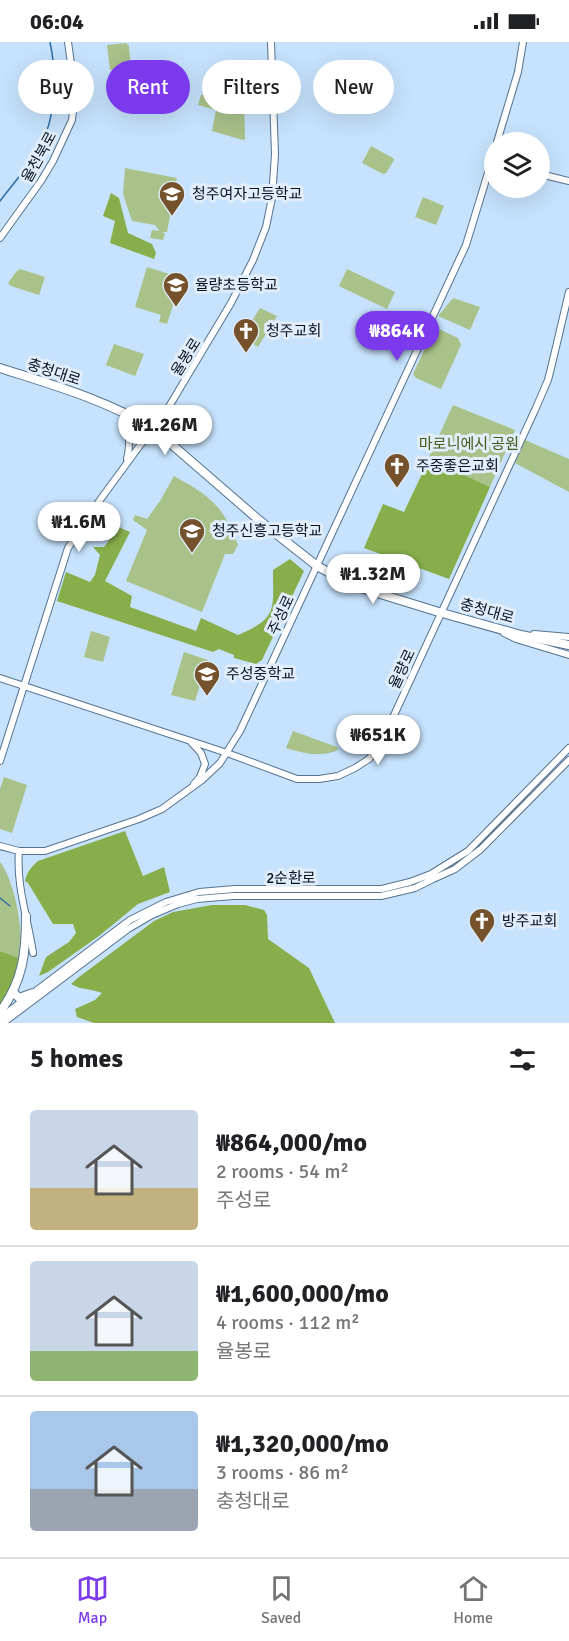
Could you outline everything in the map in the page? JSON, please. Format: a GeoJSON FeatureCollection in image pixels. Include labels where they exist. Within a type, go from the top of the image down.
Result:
{"type":"FeatureCollection","features":[{"type":"Feature","properties":{"kind":"main road","name":"충청대로"},"geometry":{"type":"LineString","coordinates":[[0,368],[66,389],[122,411],[155,430],[208,478],[317,566],[361,588],[521,635],[569,645]]}},
{"type":"Feature","properties":{"kind":"main road"},"geometry":{"type":"LineString","coordinates":[[24,961],[26,916]]}},
{"type":"Feature","properties":{"kind":"main road"},"geometry":{"type":"LineString","coordinates":[[0,1012],[13,993],[27,955],[33,953]]}},
{"type":"Feature","properties":{"kind":"main road"},"geometry":{"type":"LineString","coordinates":[[13,993],[19,998],[33,993]]}},
{"type":"Feature","properties":{"kind":"street","name":"율천북로"},"geometry":{"type":"LineString","coordinates":[[0,238],[41,181],[72,120],[75,93],[68,42]]}},
{"type":"Feature","properties":{"kind":"street","name":"율봉로"},"geometry":{"type":"LineString","coordinates":[[0,760],[68,548],[141,444],[155,430],[231,303],[253,260],[266,227],[272,198],[275,154],[271,42]]}},
{"type":"Feature","properties":{"kind":"street"},"geometry":{"type":"LineString","coordinates":[[500,132],[518,72],[523,42]]}},
{"type":"Feature","properties":{"kind":"street"},"geometry":{"type":"LineString","coordinates":[[550,176],[569,181]]}},
{"type":"Feature","properties":{"kind":"street","name":"주성로"},"geometry":{"type":"LineString","coordinates":[[0,846],[19,851],[45,851],[139,819],[162,809],[202,780],[220,763],[240,730],[466,246],[484,191]]}},
{"type":"Feature","properties":{"kind":"street","name":"율량로"},"geometry":{"type":"LineString","coordinates":[[0,678],[227,753],[297,779],[338,776],[369,759],[383,739],[548,380],[569,292]]}},
{"type":"Feature","properties":{"kind":"street"},"geometry":{"type":"LineString","coordinates":[[122,411],[127,421],[130,442],[126,465]]}},
{"type":"Feature","properties":{"kind":"street"},"geometry":{"type":"LineString","coordinates":[[490,626],[541,635],[569,637]]}},
{"type":"Feature","properties":{"kind":"street"},"geometry":{"type":"LineString","coordinates":[[490,626],[516,639],[569,655]]}},
{"type":"Feature","properties":{"kind":"street"},"geometry":{"type":"LineString","coordinates":[[190,789],[200,777],[205,764],[201,753],[191,741]]}},
{"type":"Feature","properties":{"kind":"street","name":"2순환로"},"geometry":{"type":"LineString","coordinates":[[0,1018],[130,920],[180,897],[199,892],[235,889],[382,889],[431,874],[468,851],[569,748]]}},
{"type":"Feature","properties":{"kind":"street","name":"2순환로"},"geometry":{"type":"LineString","coordinates":[[3,1023],[128,929],[171,906],[197,899],[233,896],[381,896],[415,888],[455,869],[481,849],[569,760]]}},
{"type":"Feature","properties":{"kind":"street"},"geometry":{"type":"LineString","coordinates":[[19,851],[20,890],[33,953]]}},
{"type":"Feature","properties":{"kind":"green space"},"geometry":{"type":"Polygon","coordinates":[[[126,43],[129,46],[130,60],[109,60],[107,45],[126,43]]]}},
{"type":"Feature","properties":{"kind":"green space"},"geometry":{"type":"Polygon","coordinates":[[[201,95],[202,95],[202,106],[198,105],[201,95]]]}},
{"type":"Feature","properties":{"kind":"green space"},"geometry":{"type":"Polygon","coordinates":[[[215,114],[244,114],[245,139],[212,131],[215,114]]]}},
{"type":"Feature","properties":{"kind":"green space"},"geometry":{"type":"Polygon","coordinates":[[[371,146],[393,158],[386,173],[383,174],[362,163],[371,146]]]}},
{"type":"Feature","properties":{"kind":"green space"},"geometry":{"type":"Polygon","coordinates":[[[125,168],[177,178],[167,232],[161,232],[165,233],[163,240],[150,238],[152,230],[159,231],[155,225],[132,221],[123,194],[125,168]]]}},
{"type":"Feature","properties":{"kind":"green space"},"geometry":{"type":"Polygon","coordinates":[[[111,193],[119,198],[128,233],[152,244],[156,253],[154,259],[110,243],[115,221],[103,216],[111,193]]]}},
{"type":"Feature","properties":{"kind":"green space"},"geometry":{"type":"Polygon","coordinates":[[[423,197],[444,206],[436,225],[415,217],[423,197]]]}},
{"type":"Feature","properties":{"kind":"green space"},"geometry":{"type":"Polygon","coordinates":[[[147,267],[182,278],[167,324],[159,322],[161,315],[135,307],[147,267]]]}},
{"type":"Feature","properties":{"kind":"green space"},"geometry":{"type":"Polygon","coordinates":[[[20,269],[45,277],[39,295],[8,283],[20,269]]]}},
{"type":"Feature","properties":{"kind":"green space"},"geometry":{"type":"Polygon","coordinates":[[[347,269],[395,292],[387,309],[339,286],[347,269]]]}},
{"type":"Feature","properties":{"kind":"green space"},"geometry":{"type":"Polygon","coordinates":[[[453,298],[480,307],[470,330],[438,316],[453,298]]]}},
{"type":"Feature","properties":{"kind":"green space"},"geometry":{"type":"Polygon","coordinates":[[[260,308],[277,316],[258,347],[242,337],[260,308]]]}},
{"type":"Feature","properties":{"kind":"green space"},"geometry":{"type":"Polygon","coordinates":[[[435,327],[458,338],[461,345],[441,389],[416,378],[413,374],[435,327]]]}},
{"type":"Feature","properties":{"kind":"green space"},"geometry":{"type":"Polygon","coordinates":[[[114,344],[144,354],[135,376],[106,365],[114,344]]]}},
{"type":"Feature","properties":{"kind":"green space","name":"마로니에시 공원"},"geometry":{"type":"Polygon","coordinates":[[[453,405],[515,430],[490,487],[428,459],[453,405]]]}},
{"type":"Feature","properties":{"kind":"green space"},"geometry":{"type":"Polygon","coordinates":[[[525,440],[569,459],[569,492],[515,463],[525,440]]]}},
{"type":"Feature","properties":{"kind":"green space"},"geometry":{"type":"Polygon","coordinates":[[[429,459],[490,487],[449,579],[364,548],[383,504],[404,512],[429,459]]]}},
{"type":"Feature","properties":{"kind":"green space"},"geometry":{"type":"Polygon","coordinates":[[[174,476],[214,503],[227,520],[238,545],[233,554],[225,554],[202,612],[126,581],[147,530],[133,520],[135,515],[147,519],[174,476]]]}},
{"type":"Feature","properties":{"kind":"green space"},"geometry":{"type":"Polygon","coordinates":[[[114,525],[130,532],[105,581],[132,596],[130,607],[196,631],[201,618],[238,635],[251,629],[267,618],[270,611],[273,595],[273,570],[290,559],[304,571],[262,660],[256,664],[234,658],[234,655],[219,649],[213,652],[57,601],[66,572],[90,582],[95,575],[100,555],[93,547],[104,547],[116,531],[114,525]]]}},
{"type":"Feature","properties":{"kind":"green space"},"geometry":{"type":"Polygon","coordinates":[[[91,631],[110,637],[103,662],[84,657],[91,631]]]}},
{"type":"Feature","properties":{"kind":"green space"},"geometry":{"type":"Polygon","coordinates":[[[184,652],[208,660],[195,701],[171,695],[184,652]]]}},
{"type":"Feature","properties":{"kind":"green space"},"geometry":{"type":"Polygon","coordinates":[[[293,731],[337,747],[338,750],[318,754],[286,748],[293,731]]]}},
{"type":"Feature","properties":{"kind":"green space"},"geometry":{"type":"Polygon","coordinates":[[[4,777],[27,785],[12,833],[0,829],[0,789],[4,777]]]}},
{"type":"Feature","properties":{"kind":"green space"},"geometry":{"type":"Polygon","coordinates":[[[125,831],[143,876],[164,867],[170,892],[138,904],[99,936],[39,976],[46,957],[69,942],[76,933],[73,924],[53,924],[25,881],[28,872],[38,861],[125,831]]]}},
{"type":"Feature","properties":{"kind":"green space"},"geometry":{"type":"Polygon","coordinates":[[[0,862],[10,882],[20,923],[19,958],[0,951],[0,862]]]}},
{"type":"Feature","properties":{"kind":"green space"},"geometry":{"type":"Polygon","coordinates":[[[212,905],[245,905],[264,910],[267,915],[268,939],[309,968],[335,1023],[94,1023],[77,1017],[75,1009],[95,1000],[102,993],[71,984],[79,977],[154,921],[173,912],[212,905]]]}},
{"type":"Feature","properties":{"kind":"green space"},"geometry":{"type":"Polygon","coordinates":[[[0,951],[19,958],[8,998],[0,1005],[0,951]]]}},
{"type":"Feature","properties":{"kind":"waterway"},"geometry":{"type":"LineString","coordinates":[[0,201],[35,155],[45,136],[54,96],[54,68],[50,42]]}},
{"type":"Feature","properties":{"kind":"waterway"},"geometry":{"type":"LineString","coordinates":[[0,898],[10,906]]}},
{"type":"Feature","properties":{"kind":"place","name":"청주여자고등학교"},"geometry":{"type":"Point","coordinates":[172,217]}},
{"type":"Feature","properties":{"kind":"place","name":"율량초등학교"},"geometry":{"type":"Point","coordinates":[176,308]}},
{"type":"Feature","properties":{"kind":"place","name":"청주교회"},"geometry":{"type":"Point","coordinates":[246,354]}},
{"type":"Feature","properties":{"kind":"place","name":"주중좋은교회"},"geometry":{"type":"Point","coordinates":[397,489]}},
{"type":"Feature","properties":{"kind":"place","name":"청주신흥고등학교"},"geometry":{"type":"Point","coordinates":[192,554]}},
{"type":"Feature","properties":{"kind":"place","name":"주성중학교"},"geometry":{"type":"Point","coordinates":[207,697]}},
{"type":"Feature","properties":{"kind":"place","name":"방주교회"},"geometry":{"type":"Point","coordinates":[482,944]}}]}
